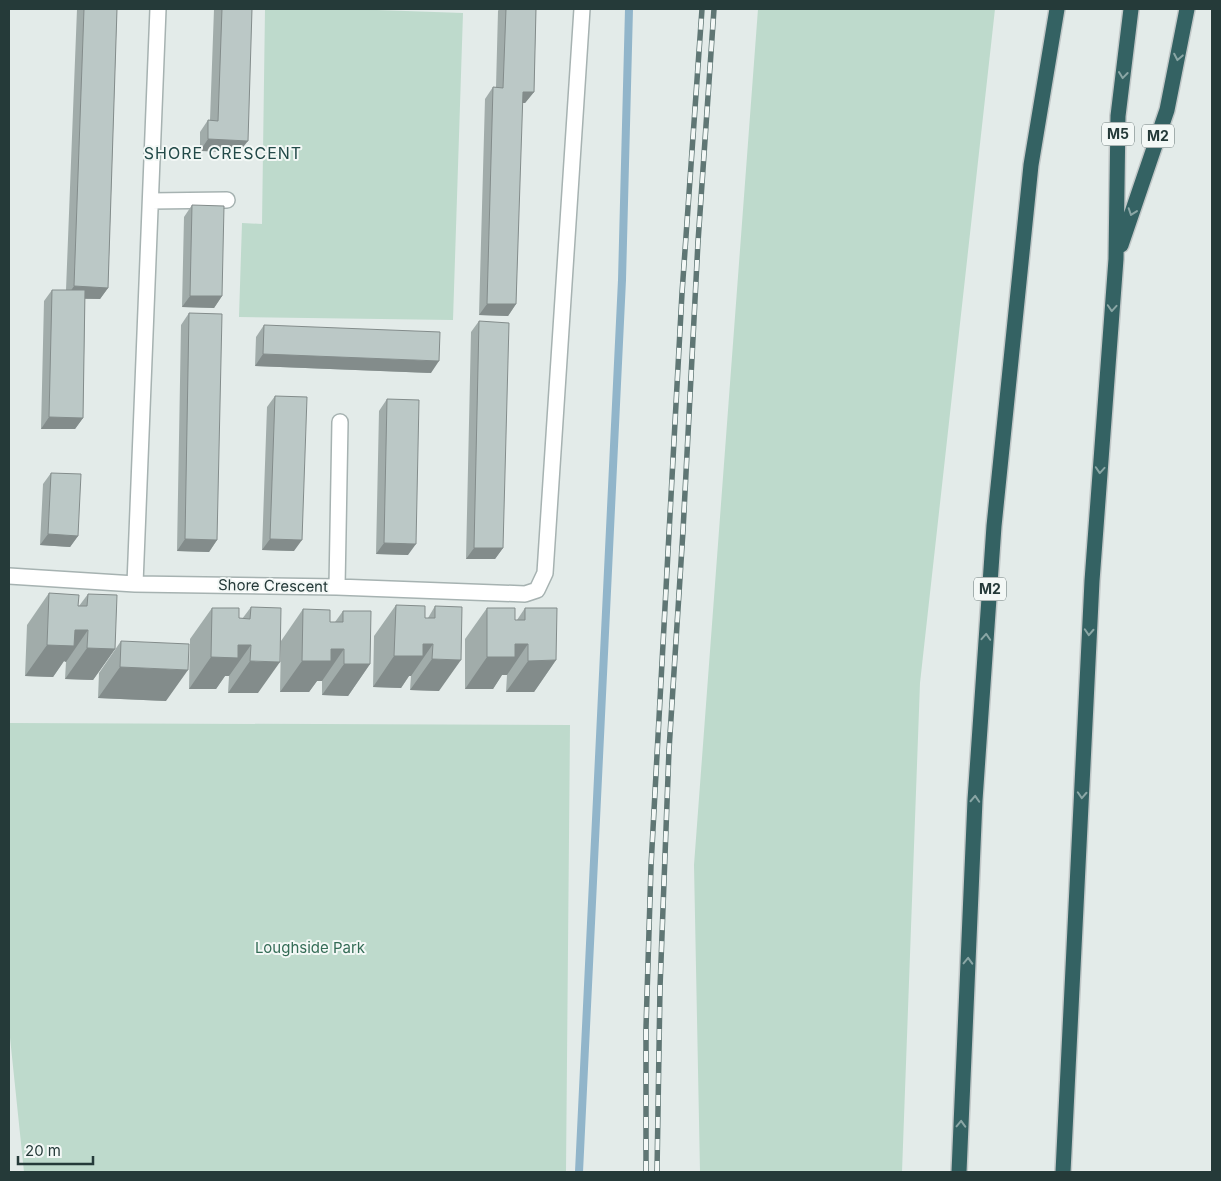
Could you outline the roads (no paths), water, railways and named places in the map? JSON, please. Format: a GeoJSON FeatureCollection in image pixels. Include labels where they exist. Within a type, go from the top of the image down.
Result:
{"type":"FeatureCollection","features":[{"type":"Feature","properties":{"kind":"highway","name":"M2"},"geometry":{"type":"LineString","coordinates":[[959,1172],[975,800],[994,526],[1031,165],[1057,9]]}},
{"type":"Feature","properties":{"kind":"highway","name":"M5"},"geometry":{"type":"LineString","coordinates":[[1116,259],[1118,116],[1131,9]]}},
{"type":"Feature","properties":{"kind":"highway","name":"M2"},"geometry":{"type":"LineString","coordinates":[[1064,1172],[1092,581],[1116,259],[1167,110],[1187,9]]}},
{"type":"Feature","properties":{"kind":"street"},"geometry":{"type":"LineString","coordinates":[[135,584],[158,9]]}},
{"type":"Feature","properties":{"kind":"street","name":"Shore Crescent"},"geometry":{"type":"LineString","coordinates":[[9,576],[135,584],[338,587],[525,594],[537,590],[544,573],[582,9]]}},
{"type":"Feature","properties":{"kind":"street"},"geometry":{"type":"LineString","coordinates":[[150,201],[227,200]]}},
{"type":"Feature","properties":{"kind":"street"},"geometry":{"type":"LineString","coordinates":[[338,587],[340,422]]}},
{"type":"Feature","properties":{"kind":"waterway"},"geometry":{"type":"LineString","coordinates":[[579,1172],[622,280],[629,9]]}},
{"type":"Feature","properties":{"kind":"railway"},"geometry":{"type":"LineString","coordinates":[[646,1172],[646,1028],[651,866],[682,293],[702,9]]}},
{"type":"Feature","properties":{"kind":"railway"},"geometry":{"type":"LineString","coordinates":[[657,1172],[660,988],[669,750],[698,242],[714,9]]}},
{"type":"Feature","properties":{"kind":"district","name":"SHORE CRESCENT"},"geometry":{"type":"Point","coordinates":[223,153]}},
{"type":"Feature","properties":{"kind":"park label","name":"Loughside Park"},"geometry":{"type":"Point","coordinates":[310,948]}}]}
